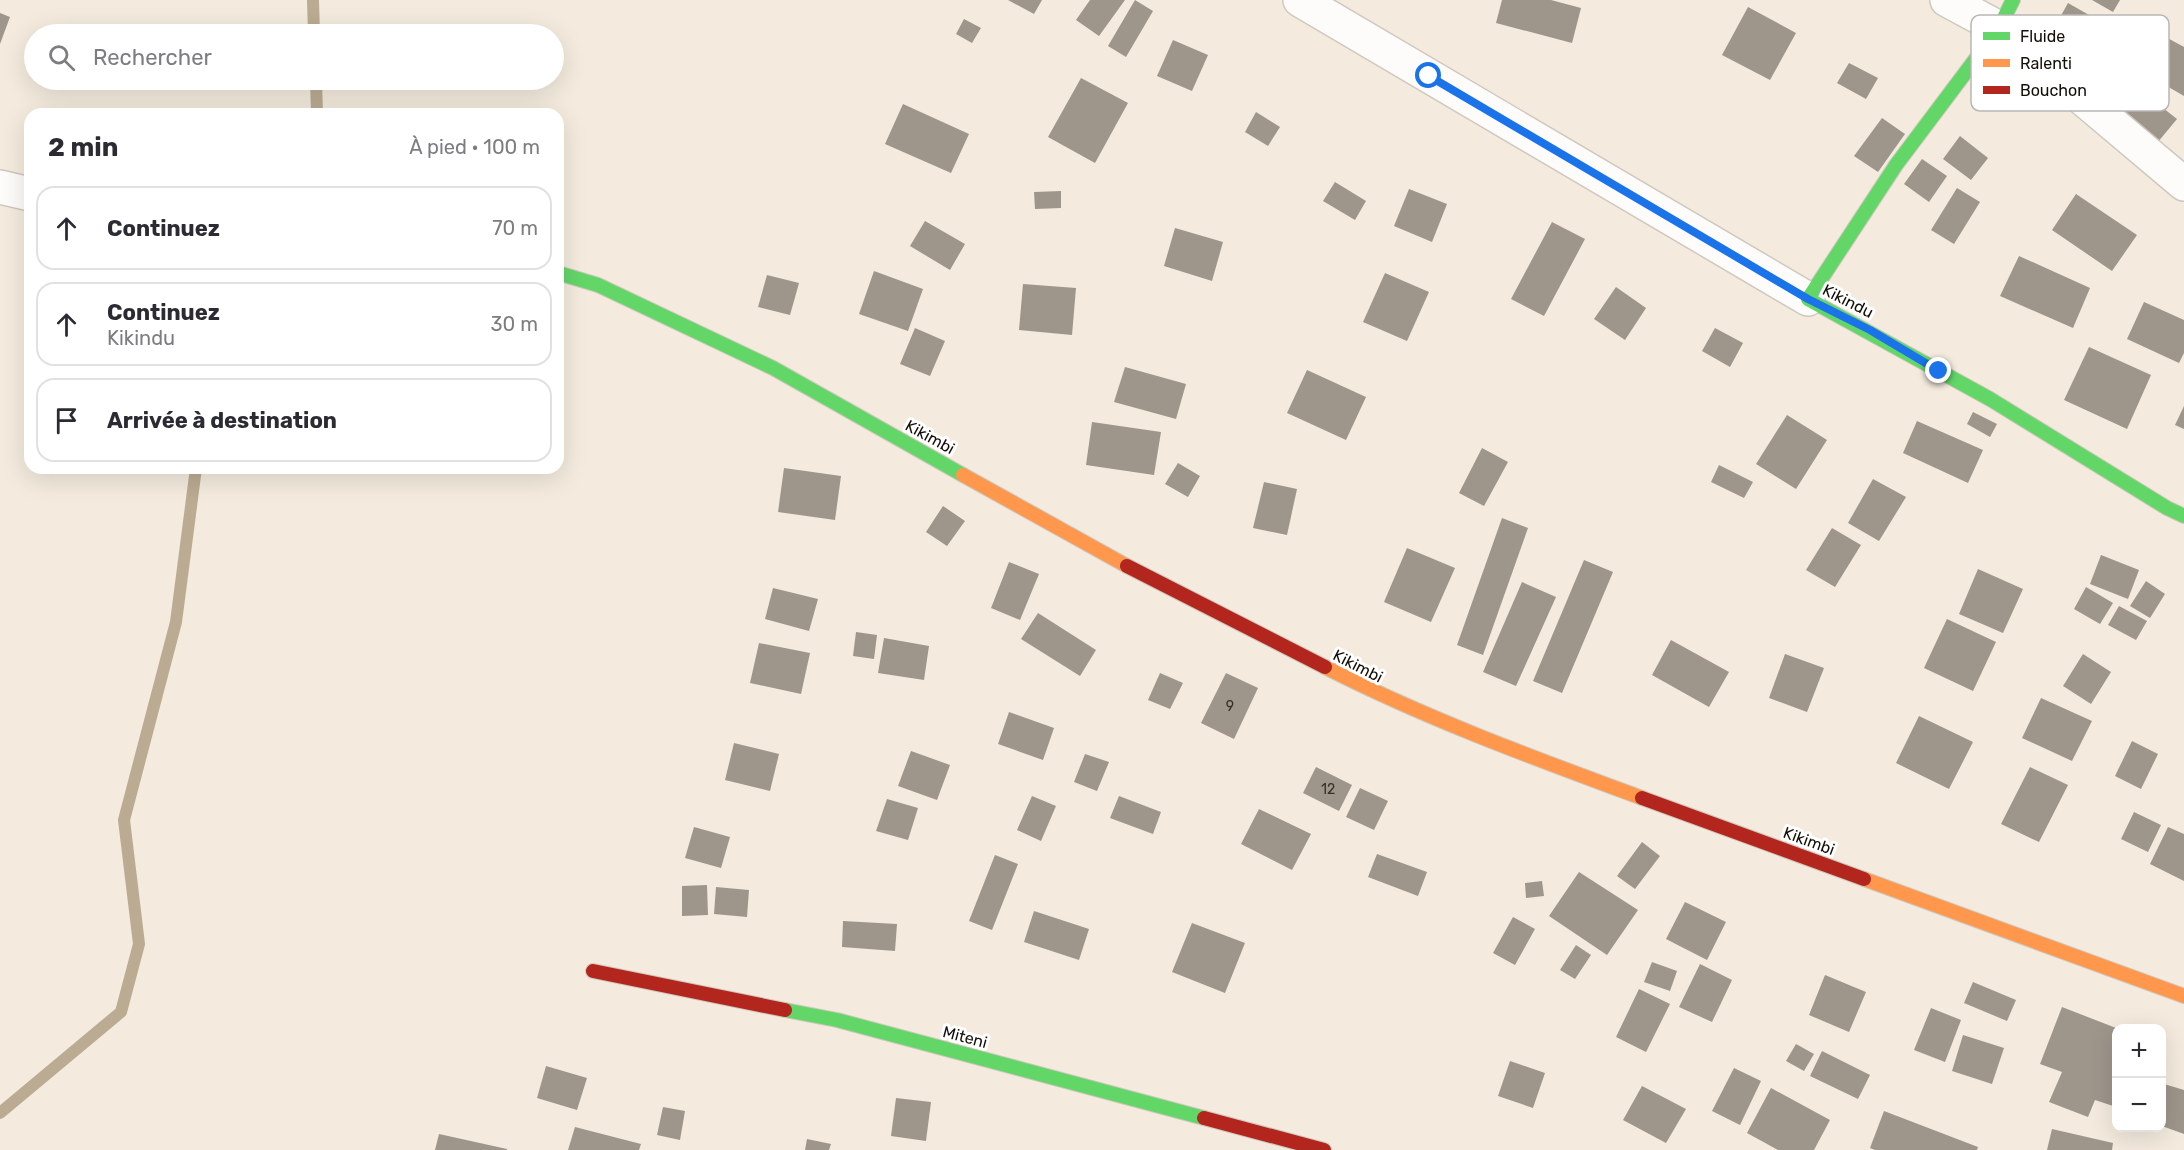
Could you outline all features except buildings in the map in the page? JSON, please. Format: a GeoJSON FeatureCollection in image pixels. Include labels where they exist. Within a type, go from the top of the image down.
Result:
{"type":"FeatureCollection","features":[{"type":"Feature","properties":{"kind":"street"},"geometry":{"type":"LineString","coordinates":[[1300,0],[1808,299]]}},
{"type":"Feature","properties":{"kind":"street"},"geometry":{"type":"LineString","coordinates":[[1947,0],[2006,14]]}},
{"type":"Feature","properties":{"kind":"street","name":"Kikindu"},"geometry":{"type":"LineString","coordinates":[[1971,62],[1896,165],[1808,299],[1870,330],[2048,433],[2167,508],[2184,516]]}},
{"type":"Feature","properties":{"kind":"street"},"geometry":{"type":"LineString","coordinates":[[2108,111],[2184,184]]}},
{"type":"Feature","properties":{"kind":"street"},"geometry":{"type":"LineString","coordinates":[[0,187],[24,193]]}},
{"type":"Feature","properties":{"kind":"street","name":"Kikimbi"},"geometry":{"type":"LineString","coordinates":[[564,275],[598,285],[773,368],[1092,548],[1383,697],[1500,746],[2184,996]]}},
{"type":"Feature","properties":{"kind":"street","name":"Miteni"},"geometry":{"type":"LineString","coordinates":[[593,971],[837,1020],[1324,1150]]}},
{"type":"Feature","properties":{"kind":"waterway"},"geometry":{"type":"LineString","coordinates":[[313,0],[314,24]]}},
{"type":"Feature","properties":{"kind":"waterway"},"geometry":{"type":"LineString","coordinates":[[316,90],[317,108]]}},
{"type":"Feature","properties":{"kind":"waterway"},"geometry":{"type":"LineString","coordinates":[[0,1113],[121,1012],[139,944],[124,820],[176,622],[195,474]]}},
{"type":"Feature","properties":{"kind":"traffic: fast"},"geometry":{"type":"LineString","coordinates":[[2006,15],[2013,0]]}},
{"type":"Feature","properties":{"kind":"traffic: fast"},"geometry":{"type":"LineString","coordinates":[[1971,65],[1896,165],[1808,299],[1990,399],[2167,508],[2184,516]]}},
{"type":"Feature","properties":{"kind":"traffic: fast"},"geometry":{"type":"LineString","coordinates":[[564,275],[598,285],[773,368],[963,475]]}},
{"type":"Feature","properties":{"kind":"traffic: fast"},"geometry":{"type":"LineString","coordinates":[[785,1010],[837,1020],[1204,1118]]}},
{"type":"Feature","properties":{"kind":"traffic: slow"},"geometry":{"type":"LineString","coordinates":[[963,475],[1127,566]]}},
{"type":"Feature","properties":{"kind":"traffic: slow"},"geometry":{"type":"LineString","coordinates":[[1325,667],[1442,721],[1642,798]]}},
{"type":"Feature","properties":{"kind":"traffic: slow"},"geometry":{"type":"LineString","coordinates":[[1864,879],[2184,996]]}},
{"type":"Feature","properties":{"kind":"traffic: jam"},"geometry":{"type":"LineString","coordinates":[[1127,566],[1325,667]]}},
{"type":"Feature","properties":{"kind":"traffic: jam"},"geometry":{"type":"LineString","coordinates":[[1642,798],[1864,879]]}},
{"type":"Feature","properties":{"kind":"traffic: jam"},"geometry":{"type":"LineString","coordinates":[[593,971],[785,1010]]}},
{"type":"Feature","properties":{"kind":"traffic: jam"},"geometry":{"type":"LineString","coordinates":[[1204,1118],[1324,1150]]}},
{"type":"Feature","properties":{"kind":"route"},"geometry":{"type":"LineString","coordinates":[[1429,76],[1808,299],[1870,330],[1939,371]]}}]}
